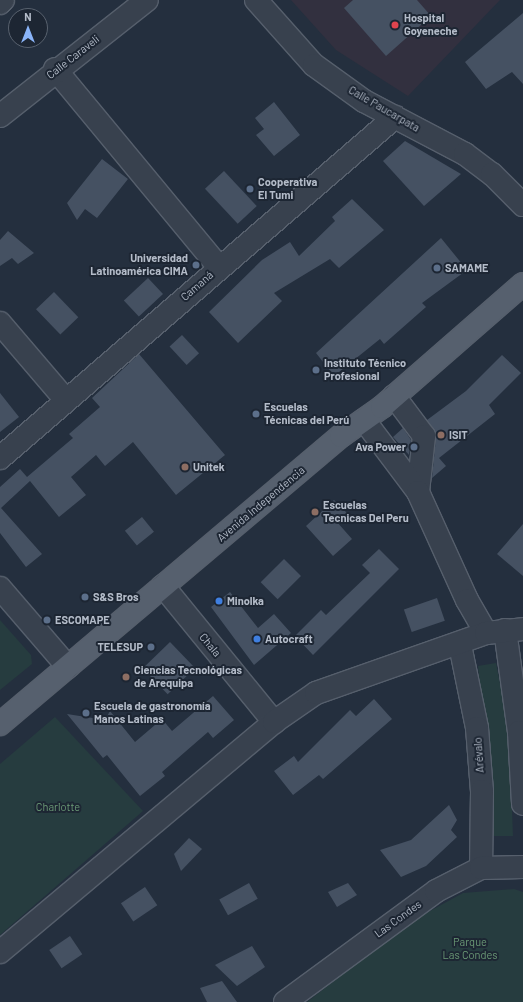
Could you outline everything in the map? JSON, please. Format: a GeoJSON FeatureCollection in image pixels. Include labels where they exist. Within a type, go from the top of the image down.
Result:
{"type":"FeatureCollection","features":[{"type":"Feature","properties":{"kind":"main road","name":"Avenida Independencia"},"geometry":{"type":"LineString","coordinates":[[0,724],[163,586],[394,396],[523,284]]}},
{"type":"Feature","properties":{"kind":"street"},"geometry":{"type":"LineString","coordinates":[[0,3],[3,0]]}},
{"type":"Feature","properties":{"kind":"street","name":"Calle Caraveli"},"geometry":{"type":"LineString","coordinates":[[0,116],[55,69],[147,0]]}},
{"type":"Feature","properties":{"kind":"street","name":"Calle Paucarpata"},"geometry":{"type":"LineString","coordinates":[[256,0],[314,65],[364,101],[465,154],[492,174],[523,205]]}},
{"type":"Feature","properties":{"kind":"street"},"geometry":{"type":"LineString","coordinates":[[55,69],[219,267]]}},
{"type":"Feature","properties":{"kind":"street","name":"Camaná"},"geometry":{"type":"LineString","coordinates":[[0,458],[65,399],[395,117]]}},
{"type":"Feature","properties":{"kind":"street"},"geometry":{"type":"LineString","coordinates":[[0,323],[65,399]]}},
{"type":"Feature","properties":{"kind":"street"},"geometry":{"type":"LineString","coordinates":[[394,396],[424,436],[418,492]]}},
{"type":"Feature","properties":{"kind":"street"},"geometry":{"type":"LineString","coordinates":[[364,420],[383,442],[418,492],[467,600],[505,631],[519,732],[523,804]]}},
{"type":"Feature","properties":{"kind":"street"},"geometry":{"type":"LineString","coordinates":[[383,442],[396,439],[414,424]]}},
{"type":"Feature","properties":{"kind":"street","name":"Chala"},"geometry":{"type":"LineString","coordinates":[[163,586],[274,722]]}},
{"type":"Feature","properties":{"kind":"street"},"geometry":{"type":"LineString","coordinates":[[0,588],[68,667]]}},
{"type":"Feature","properties":{"kind":"street"},"geometry":{"type":"LineString","coordinates":[[0,952],[274,722],[316,693],[345,680],[505,631]]}},
{"type":"Feature","properties":{"kind":"street","name":"Arévalo"},"geometry":{"type":"LineString","coordinates":[[460,645],[477,728],[482,791],[481,868]]}},
{"type":"Feature","properties":{"kind":"street","name":"Las Condes"},"geometry":{"type":"LineString","coordinates":[[285,1002],[436,891],[481,868],[523,867]]}},
{"type":"Feature","properties":{"kind":"shaded area","name":"Hospital Goyeneche"},"geometry":{"type":"Polygon","coordinates":[[[291,0],[500,0],[408,96],[336,50],[291,0]]]}},
{"type":"Feature","properties":{"kind":"green space"},"geometry":{"type":"Polygon","coordinates":[[[0,620],[31,655],[32,664],[0,690],[0,620]]]}},
{"type":"Feature","properties":{"kind":"green space"},"geometry":{"type":"Polygon","coordinates":[[[496,663],[509,730],[513,836],[488,836],[485,736],[478,666],[496,663]]]}},
{"type":"Feature","properties":{"kind":"green space","name":"Charlotte"},"geometry":{"type":"Polygon","coordinates":[[[55,717],[143,811],[0,935],[0,764],[55,717]]]}},
{"type":"Feature","properties":{"kind":"green space","name":"Parque Las Condes"},"geometry":{"type":"Polygon","coordinates":[[[514,889],[523,892],[523,1002],[307,1002],[408,923],[463,893],[514,889]]]}},
{"type":"Feature","properties":{"kind":"building"},"geometry":{"type":"Polygon","coordinates":[[[353,0],[417,0],[431,16],[386,56],[344,8],[353,0]]]}},
{"type":"Feature","properties":{"kind":"building"},"geometry":{"type":"Polygon","coordinates":[[[523,13],[523,84],[512,72],[486,89],[465,62],[523,13]]]}},
{"type":"Feature","properties":{"kind":"building"},"geometry":{"type":"Polygon","coordinates":[[[274,102],[300,135],[274,156],[256,135],[264,129],[255,118],[274,102]]]}},
{"type":"Feature","properties":{"kind":"building"},"geometry":{"type":"Polygon","coordinates":[[[405,141],[461,174],[424,206],[383,161],[405,141]]]}},
{"type":"Feature","properties":{"kind":"building"},"geometry":{"type":"Polygon","coordinates":[[[102,159],[128,179],[97,218],[85,209],[77,220],[67,203],[102,159]]]}},
{"type":"Feature","properties":{"kind":"building"},"geometry":{"type":"Polygon","coordinates":[[[224,171],[257,206],[238,224],[205,189],[224,171]]]}},
{"type":"Feature","properties":{"kind":"building"},"geometry":{"type":"Polygon","coordinates":[[[352,199],[384,230],[339,268],[330,259],[274,293],[282,301],[238,343],[209,312],[262,260],[290,242],[299,256],[335,221],[332,217],[352,199]]]}},
{"type":"Feature","properties":{"kind":"building"},"geometry":{"type":"Polygon","coordinates":[[[8,231],[34,253],[18,264],[12,258],[0,266],[0,240],[8,231]]]}},
{"type":"Feature","properties":{"kind":"building"},"geometry":{"type":"Polygon","coordinates":[[[441,238],[467,270],[422,303],[426,307],[384,344],[380,339],[334,376],[316,353],[441,238]]]}},
{"type":"Feature","properties":{"kind":"building"},"geometry":{"type":"Polygon","coordinates":[[[148,278],[163,294],[139,317],[124,301],[148,278]]]}},
{"type":"Feature","properties":{"kind":"building"},"geometry":{"type":"Polygon","coordinates":[[[54,292],[78,317],[60,335],[36,309],[54,292]]]}},
{"type":"Feature","properties":{"kind":"building"},"geometry":{"type":"Polygon","coordinates":[[[182,335],[199,353],[187,365],[170,347],[182,335]]]}},
{"type":"Feature","properties":{"kind":"building"},"geometry":{"type":"Polygon","coordinates":[[[139,354],[225,455],[176,495],[133,442],[105,466],[96,455],[71,477],[86,495],[59,517],[30,481],[1,508],[42,554],[26,567],[0,533],[0,487],[20,469],[27,477],[73,438],[69,434],[100,407],[92,398],[139,354]]]}},
{"type":"Feature","properties":{"kind":"building"},"geometry":{"type":"Polygon","coordinates":[[[502,355],[521,373],[489,405],[495,414],[439,458],[446,466],[432,478],[436,437],[427,420],[466,391],[502,355]]]}},
{"type":"Feature","properties":{"kind":"building"},"geometry":{"type":"Polygon","coordinates":[[[0,393],[19,417],[0,432],[0,393]]]}},
{"type":"Feature","properties":{"kind":"building"},"geometry":{"type":"Polygon","coordinates":[[[403,428],[411,440],[409,455],[393,437],[403,428]]]}},
{"type":"Feature","properties":{"kind":"building"},"geometry":{"type":"Polygon","coordinates":[[[334,500],[347,513],[337,522],[352,539],[333,556],[306,526],[334,500]]]}},
{"type":"Feature","properties":{"kind":"building"},"geometry":{"type":"Polygon","coordinates":[[[142,517],[154,532],[137,546],[125,531],[142,517]]]}},
{"type":"Feature","properties":{"kind":"building"},"geometry":{"type":"Polygon","coordinates":[[[523,524],[523,576],[497,554],[523,524]]]}},
{"type":"Feature","properties":{"kind":"building"},"geometry":{"type":"Polygon","coordinates":[[[379,549],[399,569],[313,655],[295,636],[321,610],[326,615],[370,573],[362,565],[379,549]]]}},
{"type":"Feature","properties":{"kind":"building"},"geometry":{"type":"Polygon","coordinates":[[[284,559],[301,576],[278,599],[261,582],[284,559]]]}},
{"type":"Feature","properties":{"kind":"building"},"geometry":{"type":"Polygon","coordinates":[[[230,592],[258,628],[274,614],[291,633],[254,665],[211,607],[230,592]]]}},
{"type":"Feature","properties":{"kind":"building"},"geometry":{"type":"Polygon","coordinates":[[[437,598],[445,621],[412,632],[404,609],[437,598]]]}},
{"type":"Feature","properties":{"kind":"building"},"geometry":{"type":"Polygon","coordinates":[[[170,642],[195,668],[168,694],[143,668],[170,642]]]}},
{"type":"Feature","properties":{"kind":"building"},"geometry":{"type":"Polygon","coordinates":[[[213,696],[234,720],[213,738],[208,732],[162,772],[165,776],[140,796],[107,755],[103,758],[67,714],[105,720],[110,711],[135,742],[162,719],[172,731],[213,696]]]}},
{"type":"Feature","properties":{"kind":"building"},"geometry":{"type":"Polygon","coordinates":[[[374,699],[392,719],[323,779],[319,775],[293,795],[274,771],[294,756],[298,762],[350,710],[356,716],[374,699]]]}},
{"type":"Feature","properties":{"kind":"building"},"geometry":{"type":"Polygon","coordinates":[[[449,805],[457,820],[451,830],[457,837],[426,866],[401,877],[380,850],[411,840],[449,805]]]}},
{"type":"Feature","properties":{"kind":"building"},"geometry":{"type":"Polygon","coordinates":[[[189,838],[202,849],[181,871],[174,854],[189,838]]]}},
{"type":"Feature","properties":{"kind":"building"},"geometry":{"type":"Polygon","coordinates":[[[249,883],[258,899],[228,915],[219,899],[249,883]]]}},
{"type":"Feature","properties":{"kind":"building"},"geometry":{"type":"Polygon","coordinates":[[[348,883],[357,895],[337,907],[328,892],[348,883]]]}},
{"type":"Feature","properties":{"kind":"building"},"geometry":{"type":"Polygon","coordinates":[[[145,887],[157,905],[133,921],[121,903],[145,887]]]}},
{"type":"Feature","properties":{"kind":"building"},"geometry":{"type":"Polygon","coordinates":[[[70,936],[82,954],[62,968],[49,950],[70,936]]]}},
{"type":"Feature","properties":{"kind":"building"},"geometry":{"type":"Polygon","coordinates":[[[252,946],[265,967],[237,986],[215,965],[252,946]]]}},
{"type":"Feature","properties":{"kind":"building"},"geometry":{"type":"Polygon","coordinates":[[[222,981],[237,1002],[207,1002],[200,988],[222,981]]]}},
{"type":"Feature","properties":{"kind":"place","name":"Hospital Goyeneche"},"geometry":{"type":"Point","coordinates":[395,25]}},
{"type":"Feature","properties":{"kind":"place","name":"Cooperativa El Tumi"},"geometry":{"type":"Point","coordinates":[250,189]}},
{"type":"Feature","properties":{"kind":"place","name":"Universidad Latinoamérica CIMA"},"geometry":{"type":"Point","coordinates":[196,265]}},
{"type":"Feature","properties":{"kind":"place","name":"SAMAME"},"geometry":{"type":"Point","coordinates":[437,268]}},
{"type":"Feature","properties":{"kind":"place","name":"Instituto Técnico Profesional"},"geometry":{"type":"Point","coordinates":[316,370]}},
{"type":"Feature","properties":{"kind":"place","name":"Escuelas Técnicas del Perú"},"geometry":{"type":"Point","coordinates":[256,414]}},
{"type":"Feature","properties":{"kind":"place","name":"ISIT"},"geometry":{"type":"Point","coordinates":[441,435]}},
{"type":"Feature","properties":{"kind":"place","name":"Ava Power"},"geometry":{"type":"Point","coordinates":[414,447]}},
{"type":"Feature","properties":{"kind":"place","name":"Unitek"},"geometry":{"type":"Point","coordinates":[185,467]}},
{"type":"Feature","properties":{"kind":"place","name":"Escuelas Tecnicas Del Peru"},"geometry":{"type":"Point","coordinates":[315,512]}},
{"type":"Feature","properties":{"kind":"place","name":"S&S Bros"},"geometry":{"type":"Point","coordinates":[85,597]}},
{"type":"Feature","properties":{"kind":"place","name":"Minolka"},"geometry":{"type":"Point","coordinates":[219,601]}},
{"type":"Feature","properties":{"kind":"place","name":"ESCOMAPE"},"geometry":{"type":"Point","coordinates":[47,620]}},
{"type":"Feature","properties":{"kind":"place","name":"Autocraft"},"geometry":{"type":"Point","coordinates":[257,639]}},
{"type":"Feature","properties":{"kind":"place","name":"TELESUP"},"geometry":{"type":"Point","coordinates":[151,647]}},
{"type":"Feature","properties":{"kind":"place","name":"Ciencias Tecnológicas de Arequipa"},"geometry":{"type":"Point","coordinates":[126,677]}},
{"type":"Feature","properties":{"kind":"place","name":"Escuela de gastronomía Manos Latinas"},"geometry":{"type":"Point","coordinates":[86,713]}}]}
